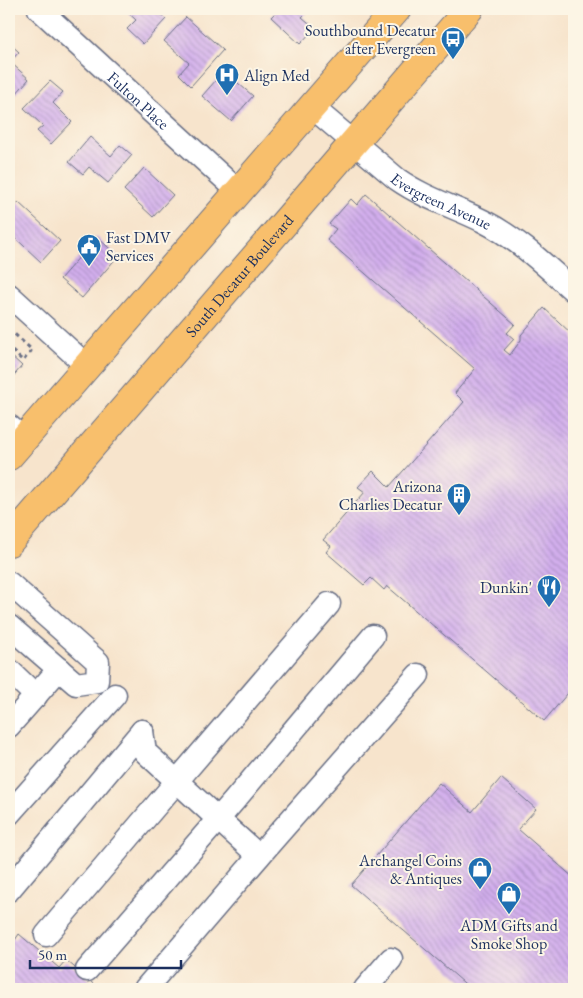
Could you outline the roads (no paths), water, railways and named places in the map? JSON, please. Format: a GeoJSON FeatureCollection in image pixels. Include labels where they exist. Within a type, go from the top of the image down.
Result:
{"type":"FeatureCollection","features":[{"type":"Feature","properties":{"kind":"main road","name":"South Decatur Boulevard"},"geometry":{"type":"LineString","coordinates":[[9,542],[469,9]]}},
{"type":"Feature","properties":{"kind":"main road"},"geometry":{"type":"LineString","coordinates":[[14,441],[87,366],[312,106],[389,12]]}},
{"type":"Feature","properties":{"kind":"street","name":"Fulton Place"},"geometry":{"type":"LineString","coordinates":[[39,9],[238,191]]}},
{"type":"Feature","properties":{"kind":"street","name":"Evergreen Avenue"},"geometry":{"type":"LineString","coordinates":[[312,106],[397,179],[411,188],[483,221],[498,230],[541,261],[574,291]]}},
{"type":"Feature","properties":{"kind":"street"},"geometry":{"type":"LineString","coordinates":[[9,295],[87,366]]}},
{"type":"Feature","properties":{"kind":"street"},"geometry":{"type":"LineString","coordinates":[[9,583],[98,662],[98,681],[76,684],[9,626]]}},
{"type":"Feature","properties":{"kind":"street"},"geometry":{"type":"LineString","coordinates":[[46,935],[330,604]]}},
{"type":"Feature","properties":{"kind":"street"},"geometry":{"type":"LineString","coordinates":[[87,970],[373,636]]}},
{"type":"Feature","properties":{"kind":"street"},"geometry":{"type":"LineString","coordinates":[[9,726],[59,669]]}},
{"type":"Feature","properties":{"kind":"street"},"geometry":{"type":"LineString","coordinates":[[9,670],[36,696]]}},
{"type":"Feature","properties":{"kind":"street"},"geometry":{"type":"LineString","coordinates":[[145,989],[418,675]]}},
{"type":"Feature","properties":{"kind":"street"},"geometry":{"type":"LineString","coordinates":[[9,814],[115,695]]}},
{"type":"Feature","properties":{"kind":"street"},"geometry":{"type":"LineString","coordinates":[[9,890],[142,731],[145,752],[260,856]]}},
{"type":"Feature","properties":{"kind":"street"},"geometry":{"type":"LineString","coordinates":[[365,989],[391,959]]}},
{"type":"Feature","properties":{"kind":"place","name":"Southbound Decatur after Evergreen"},"geometry":{"type":"Point","coordinates":[453,60]}},
{"type":"Feature","properties":{"kind":"place","name":"Align Med"},"geometry":{"type":"Point","coordinates":[227,96]}},
{"type":"Feature","properties":{"kind":"place","name":"Fast DMV Services"},"geometry":{"type":"Point","coordinates":[89,267]}},
{"type":"Feature","properties":{"kind":"place","name":"Arizona Charlies Decatur"},"geometry":{"type":"Point","coordinates":[459,516]}},
{"type":"Feature","properties":{"kind":"place","name":"Dunkin'"},"geometry":{"type":"Point","coordinates":[549,608]}},
{"type":"Feature","properties":{"kind":"place","name":"Archangel Coins & Antiques"},"geometry":{"type":"Point","coordinates":[480,890]}},
{"type":"Feature","properties":{"kind":"place","name":"ADM Gifts and Smoke Shop"},"geometry":{"type":"Point","coordinates":[509,915]}}]}
